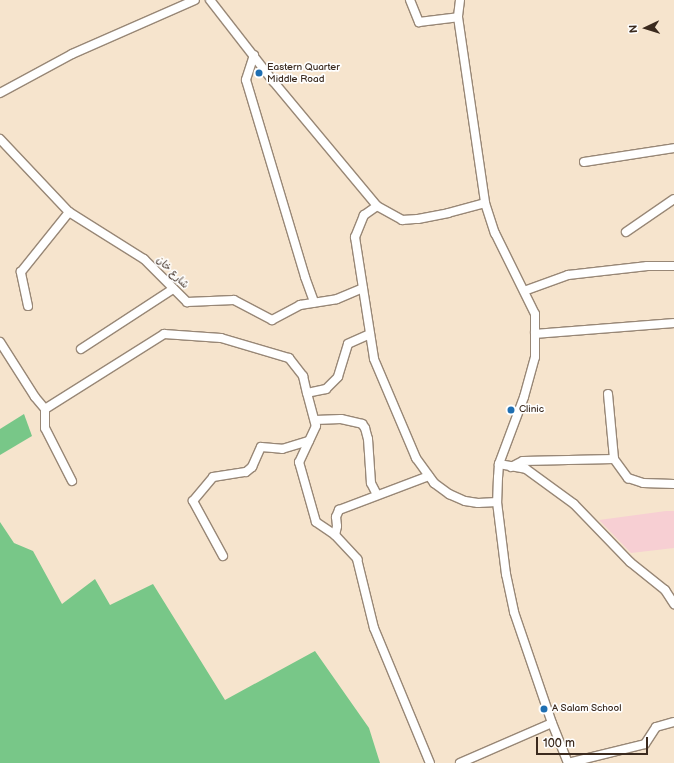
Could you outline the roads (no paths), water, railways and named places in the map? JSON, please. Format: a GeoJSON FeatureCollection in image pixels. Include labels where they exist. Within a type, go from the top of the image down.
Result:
{"type":"FeatureCollection","features":[{"type":"Feature","properties":{"kind":"street"},"geometry":{"type":"LineString","coordinates":[[0,93],[72,54],[195,0]]}},
{"type":"Feature","properties":{"kind":"street"},"geometry":{"type":"LineString","coordinates":[[210,0],[377,206],[402,220],[410,220],[448,213],[485,203]]}},
{"type":"Feature","properties":{"kind":"street"},"geometry":{"type":"LineString","coordinates":[[410,0],[419,22],[458,17]]}},
{"type":"Feature","properties":{"kind":"street"},"geometry":{"type":"LineString","coordinates":[[460,0],[458,17],[485,203],[495,232],[535,314],[535,357],[524,396],[499,464],[497,502],[506,574],[514,612],[552,723],[568,763],[645,744],[656,727],[673,722]]}},
{"type":"Feature","properties":{"kind":"street"},"geometry":{"type":"LineString","coordinates":[[254,55],[246,80],[305,277],[314,302]]}},
{"type":"Feature","properties":{"kind":"street","name":"شارع خان"},"geometry":{"type":"LineString","coordinates":[[0,139],[69,212],[144,259],[187,302],[234,300],[272,320],[300,304],[338,298],[364,288]]}},
{"type":"Feature","properties":{"kind":"street"},"geometry":{"type":"LineString","coordinates":[[584,162],[674,148]]}},
{"type":"Feature","properties":{"kind":"street"},"geometry":{"type":"LineString","coordinates":[[626,232],[674,199]]}},
{"type":"Feature","properties":{"kind":"street"},"geometry":{"type":"LineString","coordinates":[[377,206],[364,215],[356,237],[374,359],[416,458],[434,483],[449,494],[465,501],[478,503],[497,502]]}},
{"type":"Feature","properties":{"kind":"street"},"geometry":{"type":"LineString","coordinates":[[28,306],[21,272],[69,212]]}},
{"type":"Feature","properties":{"kind":"street"},"geometry":{"type":"LineString","coordinates":[[524,291],[568,275],[647,266],[674,266]]}},
{"type":"Feature","properties":{"kind":"street"},"geometry":{"type":"LineString","coordinates":[[81,349],[173,289]]}},
{"type":"Feature","properties":{"kind":"street"},"geometry":{"type":"LineString","coordinates":[[535,334],[674,323]]}},
{"type":"Feature","properties":{"kind":"street"},"geometry":{"type":"LineString","coordinates":[[45,409],[164,334],[221,338],[289,358],[303,376],[316,426],[299,462],[316,522],[335,536],[357,559],[374,628],[430,763]]}},
{"type":"Feature","properties":{"kind":"street"},"geometry":{"type":"LineString","coordinates":[[307,393],[326,389],[338,377],[348,344],[370,334]]}},
{"type":"Feature","properties":{"kind":"street"},"geometry":{"type":"LineString","coordinates":[[0,342],[35,397],[45,409],[45,428],[72,481]]}},
{"type":"Feature","properties":{"kind":"street"},"geometry":{"type":"LineString","coordinates":[[608,394],[614,459],[628,478],[642,483],[674,484]]}},
{"type":"Feature","properties":{"kind":"street"},"geometry":{"type":"LineString","coordinates":[[315,420],[341,419],[362,424],[365,428],[368,439],[371,483],[377,495]]}},
{"type":"Feature","properties":{"kind":"street"},"geometry":{"type":"LineString","coordinates":[[223,556],[193,501],[214,478],[246,472],[252,468],[261,447],[282,449],[309,441]]}},
{"type":"Feature","properties":{"kind":"street"},"geometry":{"type":"LineString","coordinates":[[511,467],[523,461],[614,459]]}},
{"type":"Feature","properties":{"kind":"street"},"geometry":{"type":"LineString","coordinates":[[499,464],[526,469],[574,504],[630,562],[665,590],[674,604]]}},
{"type":"Feature","properties":{"kind":"street"},"geometry":{"type":"LineString","coordinates":[[335,536],[337,526],[336,517],[339,510],[377,495],[413,484],[429,476]]}},
{"type":"Feature","properties":{"kind":"street"},"geometry":{"type":"LineString","coordinates":[[460,763],[552,723]]}},
{"type":"Feature","properties":{"kind":"place","name":"Eastern Quarter Middle Road"},"geometry":{"type":"Point","coordinates":[259,73]}},
{"type":"Feature","properties":{"kind":"place","name":"Clinic"},"geometry":{"type":"Point","coordinates":[511,410]}},
{"type":"Feature","properties":{"kind":"place","name":"A Salam School"},"geometry":{"type":"Point","coordinates":[544,709]}}]}
